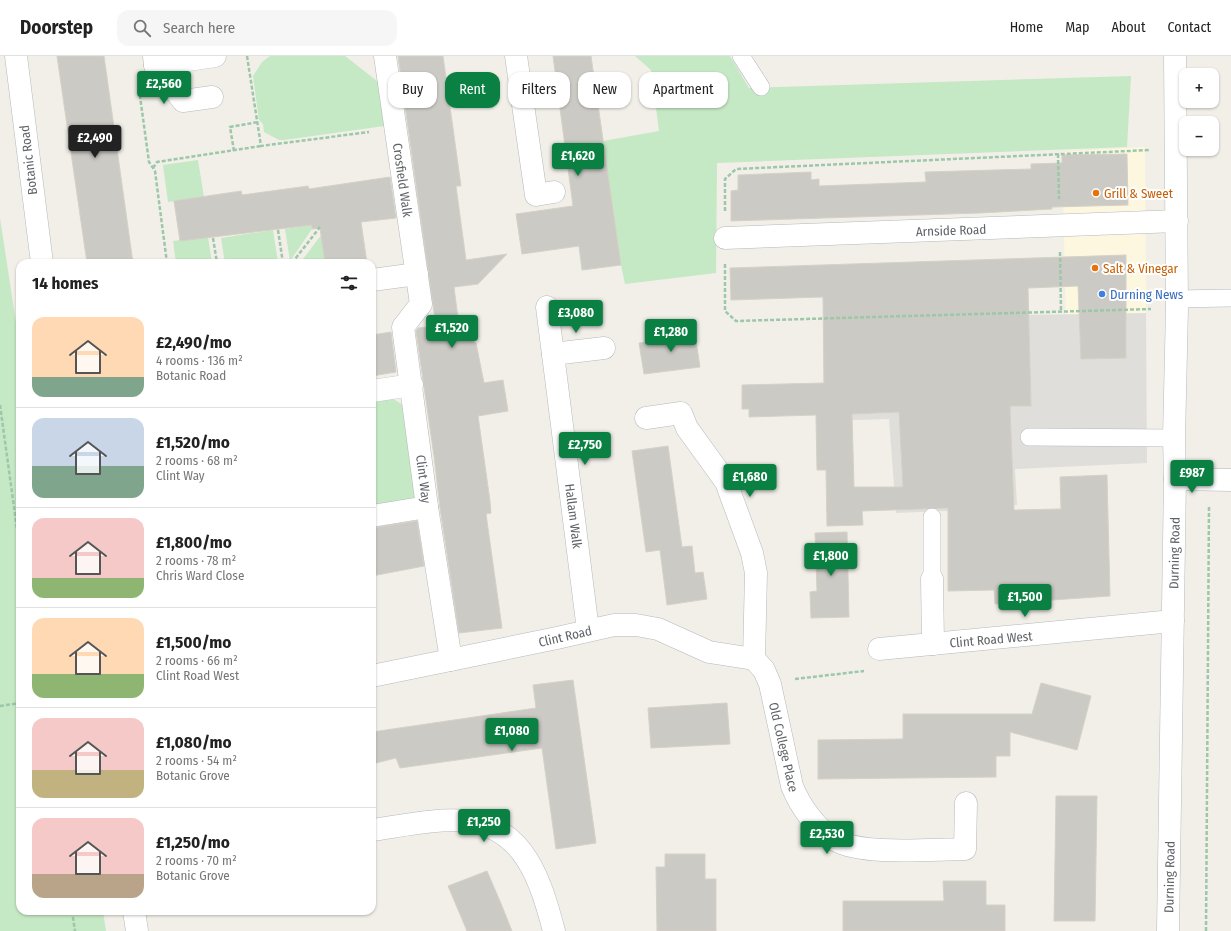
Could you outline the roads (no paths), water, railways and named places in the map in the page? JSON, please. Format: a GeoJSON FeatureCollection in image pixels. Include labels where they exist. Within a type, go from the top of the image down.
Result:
{"type":"FeatureCollection","features":[{"type":"Feature","properties":{"kind":"street","name":"Botanic Road"},"geometry":{"type":"LineString","coordinates":[[16,56],[41,259]]}},
{"type":"Feature","properties":{"kind":"street"},"geometry":{"type":"LineString","coordinates":[[154,60],[214,56]]}},
{"type":"Feature","properties":{"kind":"street","name":"Crosfield Walk"},"geometry":{"type":"LineString","coordinates":[[384,56],[421,304]]}},
{"type":"Feature","properties":{"kind":"street"},"geometry":{"type":"LineString","coordinates":[[516,56],[536,195],[554,192]]}},
{"type":"Feature","properties":{"kind":"street","name":"Durning Road"},"geometry":{"type":"LineString","coordinates":[[1168,931],[1177,304],[1175,56]]}},
{"type":"Feature","properties":{"kind":"street"},"geometry":{"type":"LineString","coordinates":[[154,60],[183,102],[212,98]]}},
{"type":"Feature","properties":{"kind":"street","name":"Arnside Road"},"geometry":{"type":"LineString","coordinates":[[725,238],[1177,221]]}},
{"type":"Feature","properties":{"kind":"street"},"geometry":{"type":"LineString","coordinates":[[376,279],[417,274]]}},
{"type":"Feature","properties":{"kind":"street","name":"Clint Way"},"geometry":{"type":"LineString","coordinates":[[421,304],[403,327],[412,385],[427,507],[451,660]]}},
{"type":"Feature","properties":{"kind":"street","name":"Hallam Walk"},"geometry":{"type":"LineString","coordinates":[[547,307],[588,630]]}},
{"type":"Feature","properties":{"kind":"street"},"geometry":{"type":"LineString","coordinates":[[553,354],[604,348]]}},
{"type":"Feature","properties":{"kind":"street"},"geometry":{"type":"LineString","coordinates":[[376,390],[412,385]]}},
{"type":"Feature","properties":{"kind":"street"},"geometry":{"type":"LineString","coordinates":[[646,418],[681,413],[687,428],[726,482],[752,553],[756,574],[754,659]]}},
{"type":"Feature","properties":{"kind":"street"},"geometry":{"type":"LineString","coordinates":[[1175,479],[1231,480]]}},
{"type":"Feature","properties":{"kind":"street"},"geometry":{"type":"LineString","coordinates":[[376,515],[427,507]]}},
{"type":"Feature","properties":{"kind":"street"},"geometry":{"type":"LineString","coordinates":[[932,579],[933,644]]}},
{"type":"Feature","properties":{"kind":"street","name":"Clint Road West"},"geometry":{"type":"LineString","coordinates":[[879,649],[1173,621]]}},
{"type":"Feature","properties":{"kind":"street","name":"Clint Road"},"geometry":{"type":"LineString","coordinates":[[376,675],[614,625],[636,625],[658,630],[709,652],[754,659]]}},
{"type":"Feature","properties":{"kind":"street","name":"Old College Place"},"geometry":{"type":"LineString","coordinates":[[754,659],[764,670],[770,684],[792,786],[798,802],[810,817],[835,840],[855,847],[873,850],[965,849],[966,803]]}},
{"type":"Feature","properties":{"kind":"street"},"geometry":{"type":"LineString","coordinates":[[376,829],[449,820],[481,824],[508,836],[520,847],[529,861],[541,890],[554,931]]}},
{"type":"Feature","properties":{"kind":"street"},"geometry":{"type":"LineString","coordinates":[[135,915],[137,931]]}},
{"type":"Feature","properties":{"kind":"lane"},"geometry":{"type":"LineString","coordinates":[[741,56],[761,87]]}},
{"type":"Feature","properties":{"kind":"lane"},"geometry":{"type":"LineString","coordinates":[[1177,304],[1231,298]]}},
{"type":"Feature","properties":{"kind":"lane"},"geometry":{"type":"LineString","coordinates":[[1029,437],[1174,438]]}},
{"type":"Feature","properties":{"kind":"lane"},"geometry":{"type":"LineString","coordinates":[[932,517],[932,579]]}},
{"type":"Feature","properties":{"kind":"place","name":"Grill & Sweet"},"geometry":{"type":"Point","coordinates":[1096,193]}},
{"type":"Feature","properties":{"kind":"place","name":"Salt & Vinegar"},"geometry":{"type":"Point","coordinates":[1095,268]}},
{"type":"Feature","properties":{"kind":"place","name":"Durning News"},"geometry":{"type":"Point","coordinates":[1102,294]}}]}
